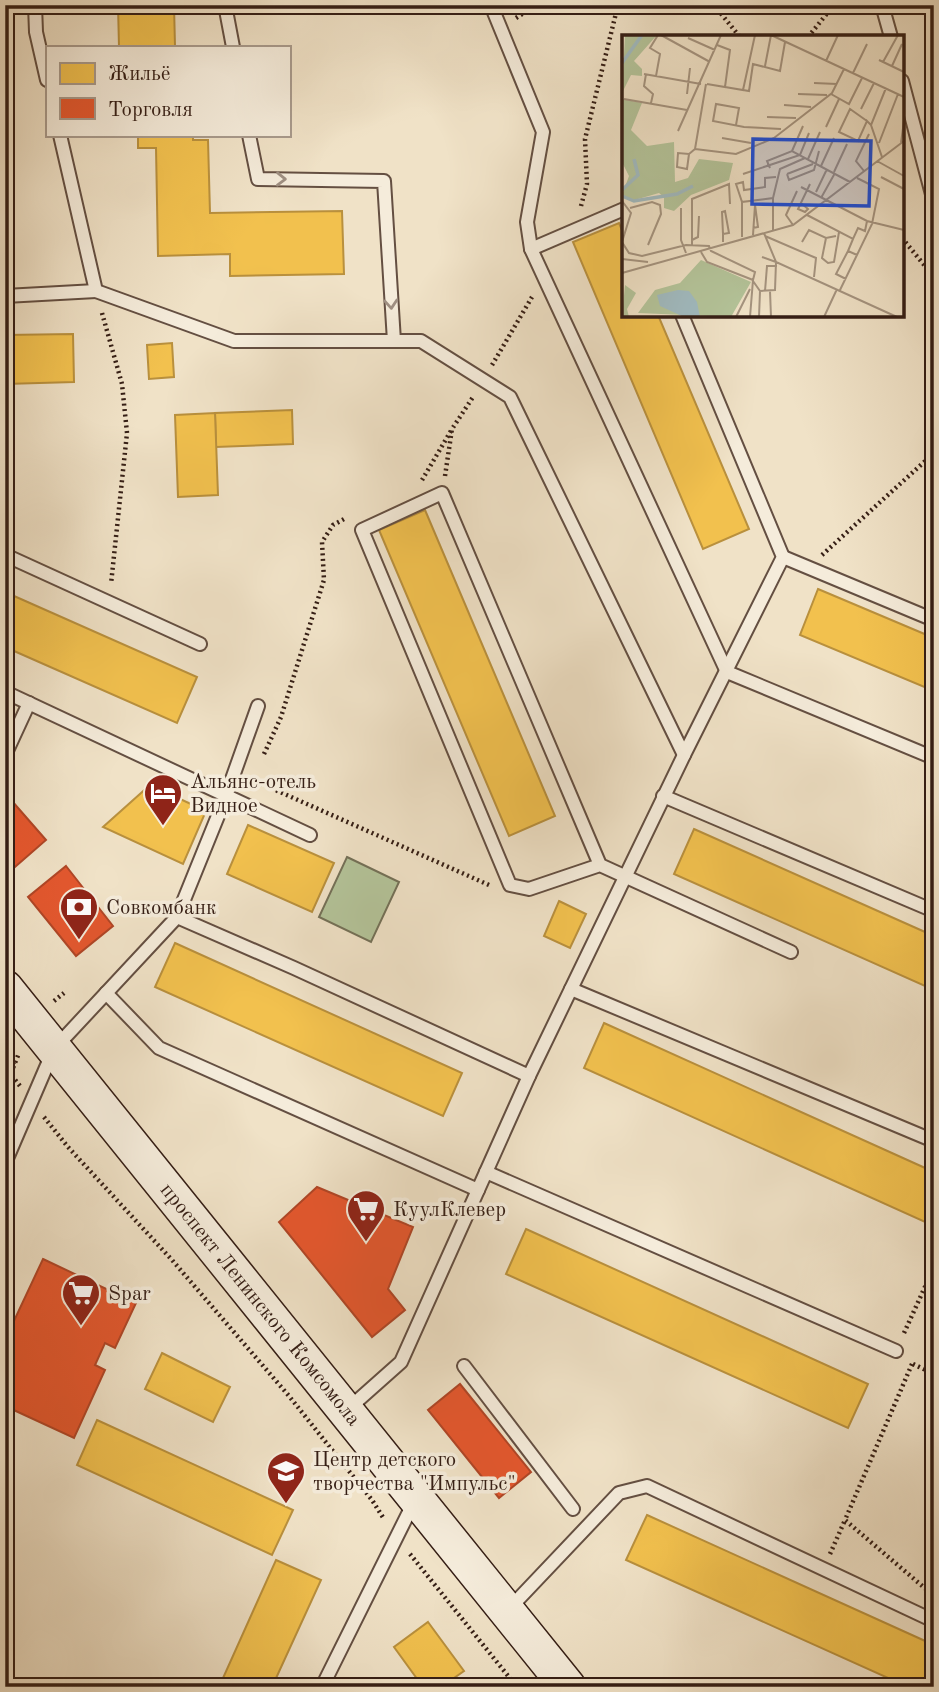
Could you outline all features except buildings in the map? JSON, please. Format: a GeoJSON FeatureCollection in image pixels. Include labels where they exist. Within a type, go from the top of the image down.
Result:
{"type":"FeatureCollection","features":[{"type":"Feature","properties":{"kind":"main road","name":"проспект Ленинского Комсомола"},"geometry":{"type":"LineString","coordinates":[[5,988],[568,1687]]}},
{"type":"Feature","properties":{"kind":"lane"},"geometry":{"type":"LineString","coordinates":[[35,5],[36,33],[46,76]]}},
{"type":"Feature","properties":{"kind":"lane"},"geometry":{"type":"LineString","coordinates":[[225,5],[233,46]]}},
{"type":"Feature","properties":{"kind":"lane"},"geometry":{"type":"LineString","coordinates":[[491,5],[543,132],[527,222],[531,249],[727,672],[934,758]]}},
{"type":"Feature","properties":{"kind":"lane"},"geometry":{"type":"LineString","coordinates":[[882,5],[890,35]]}},
{"type":"Feature","properties":{"kind":"lane"},"geometry":{"type":"LineString","coordinates":[[904,89],[934,202]]}},
{"type":"Feature","properties":{"kind":"lane"},"geometry":{"type":"LineString","coordinates":[[60,136],[96,291]]}},
{"type":"Feature","properties":{"kind":"lane"},"geometry":{"type":"LineString","coordinates":[[249,136],[258,179],[384,180],[394,341]]}},
{"type":"Feature","properties":{"kind":"lane"},"geometry":{"type":"LineString","coordinates":[[531,249],[622,210]]}},
{"type":"Feature","properties":{"kind":"lane"},"geometry":{"type":"LineString","coordinates":[[5,296],[96,291],[234,341],[421,341],[510,397],[684,755]]}},
{"type":"Feature","properties":{"kind":"lane"},"geometry":{"type":"LineString","coordinates":[[683,317],[783,557],[934,620]]}},
{"type":"Feature","properties":{"kind":"lane"},"geometry":{"type":"LineString","coordinates":[[600,864],[529,889],[510,885],[362,530],[443,493],[600,864],[791,952]]}},
{"type":"Feature","properties":{"kind":"lane"},"geometry":{"type":"LineString","coordinates":[[5,555],[200,644]]}},
{"type":"Feature","properties":{"kind":"lane"},"geometry":{"type":"LineString","coordinates":[[347,1410],[401,1362],[529,1076],[663,796],[783,557]]}},
{"type":"Feature","properties":{"kind":"lane"},"geometry":{"type":"LineString","coordinates":[[5,692],[310,835]]}},
{"type":"Feature","properties":{"kind":"lane"},"geometry":{"type":"LineString","coordinates":[[5,755],[29,703]]}},
{"type":"Feature","properties":{"kind":"lane"},"geometry":{"type":"LineString","coordinates":[[5,1163],[54,1049],[177,917],[226,796],[258,706]]}},
{"type":"Feature","properties":{"kind":"lane"},"geometry":{"type":"LineString","coordinates":[[663,796],[934,911]]}},
{"type":"Feature","properties":{"kind":"lane"},"geometry":{"type":"LineString","coordinates":[[177,917],[529,1076]]}},
{"type":"Feature","properties":{"kind":"lane"},"geometry":{"type":"LineString","coordinates":[[571,989],[934,1141]]}},
{"type":"Feature","properties":{"kind":"lane"},"geometry":{"type":"LineString","coordinates":[[106,993],[159,1048],[478,1190]]}},
{"type":"Feature","properties":{"kind":"lane"},"geometry":{"type":"LineString","coordinates":[[486,1172],[896,1351]]}},
{"type":"Feature","properties":{"kind":"lane"},"geometry":{"type":"LineString","coordinates":[[464,1366],[573,1509]]}},
{"type":"Feature","properties":{"kind":"lane"},"geometry":{"type":"LineString","coordinates":[[507,1611],[619,1493],[647,1486],[934,1621]]}},
{"type":"Feature","properties":{"kind":"lane"},"geometry":{"type":"LineString","coordinates":[[322,1687],[416,1498]]}},
{"type":"Feature","properties":{"kind":"path"},"geometry":{"type":"LineString","coordinates":[[574,230],[587,184],[585,139],[618,5]]}},
{"type":"Feature","properties":{"kind":"path"},"geometry":{"type":"LineString","coordinates":[[714,5],[738,35]]}},
{"type":"Feature","properties":{"kind":"path"},"geometry":{"type":"LineString","coordinates":[[810,35],[834,5]]}},
{"type":"Feature","properties":{"kind":"path"},"geometry":{"type":"LineString","coordinates":[[904,240],[934,277]]}},
{"type":"Feature","properties":{"kind":"path"},"geometry":{"type":"LineString","coordinates":[[96,291],[122,384],[127,433],[109,602]]}},
{"type":"Feature","properties":{"kind":"path"},"geometry":{"type":"LineString","coordinates":[[421,481],[452,429]]}},
{"type":"Feature","properties":{"kind":"path"},"geometry":{"type":"LineString","coordinates":[[808,567],[934,453]]}},
{"type":"Feature","properties":{"kind":"path"},"geometry":{"type":"LineString","coordinates":[[264,755],[281,717],[324,580],[322,542],[333,525],[355,514]]}},
{"type":"Feature","properties":{"kind":"path"},"geometry":{"type":"LineString","coordinates":[[258,768],[253,780],[491,886],[510,885]]}},
{"type":"Feature","properties":{"kind":"path"},"geometry":{"type":"LineString","coordinates":[[5,1050],[15,1064]]}},
{"type":"Feature","properties":{"kind":"path"},"geometry":{"type":"LineString","coordinates":[[5,1067],[68,1147],[172,1260],[289,1396],[372,1500],[396,1537],[517,1687]]}},
{"type":"Feature","properties":{"kind":"path"},"geometry":{"type":"LineString","coordinates":[[934,1267],[896,1351],[912,1364],[934,1374]]}},
{"type":"Feature","properties":{"kind":"path"},"geometry":{"type":"LineString","coordinates":[[823,1569],[912,1364]]}},
{"type":"Feature","properties":{"kind":"path"},"geometry":{"type":"LineString","coordinates":[[845,1520],[934,1596]]}},
{"type":"Feature","properties":{"kind":"green space"},"geometry":{"type":"Polygon","coordinates":[[[347,857],[399,882],[371,942],[319,917],[347,857]]]}},
{"type":"Feature","properties":{"kind":"place","name":"Альянс-отель Видное"},"geometry":{"type":"Point","coordinates":[163,827]}},
{"type":"Feature","properties":{"kind":"place","name":"Совкомбанк"},"geometry":{"type":"Point","coordinates":[79,941]}},
{"type":"Feature","properties":{"kind":"place","name":"КуулКлевер"},"geometry":{"type":"Point","coordinates":[366,1243]}},
{"type":"Feature","properties":{"kind":"place","name":"Spar"},"geometry":{"type":"Point","coordinates":[81,1327]}},
{"type":"Feature","properties":{"kind":"place","name":"Центр детского творчества \"Импульс\""},"geometry":{"type":"Point","coordinates":[286,1505]}}]}
